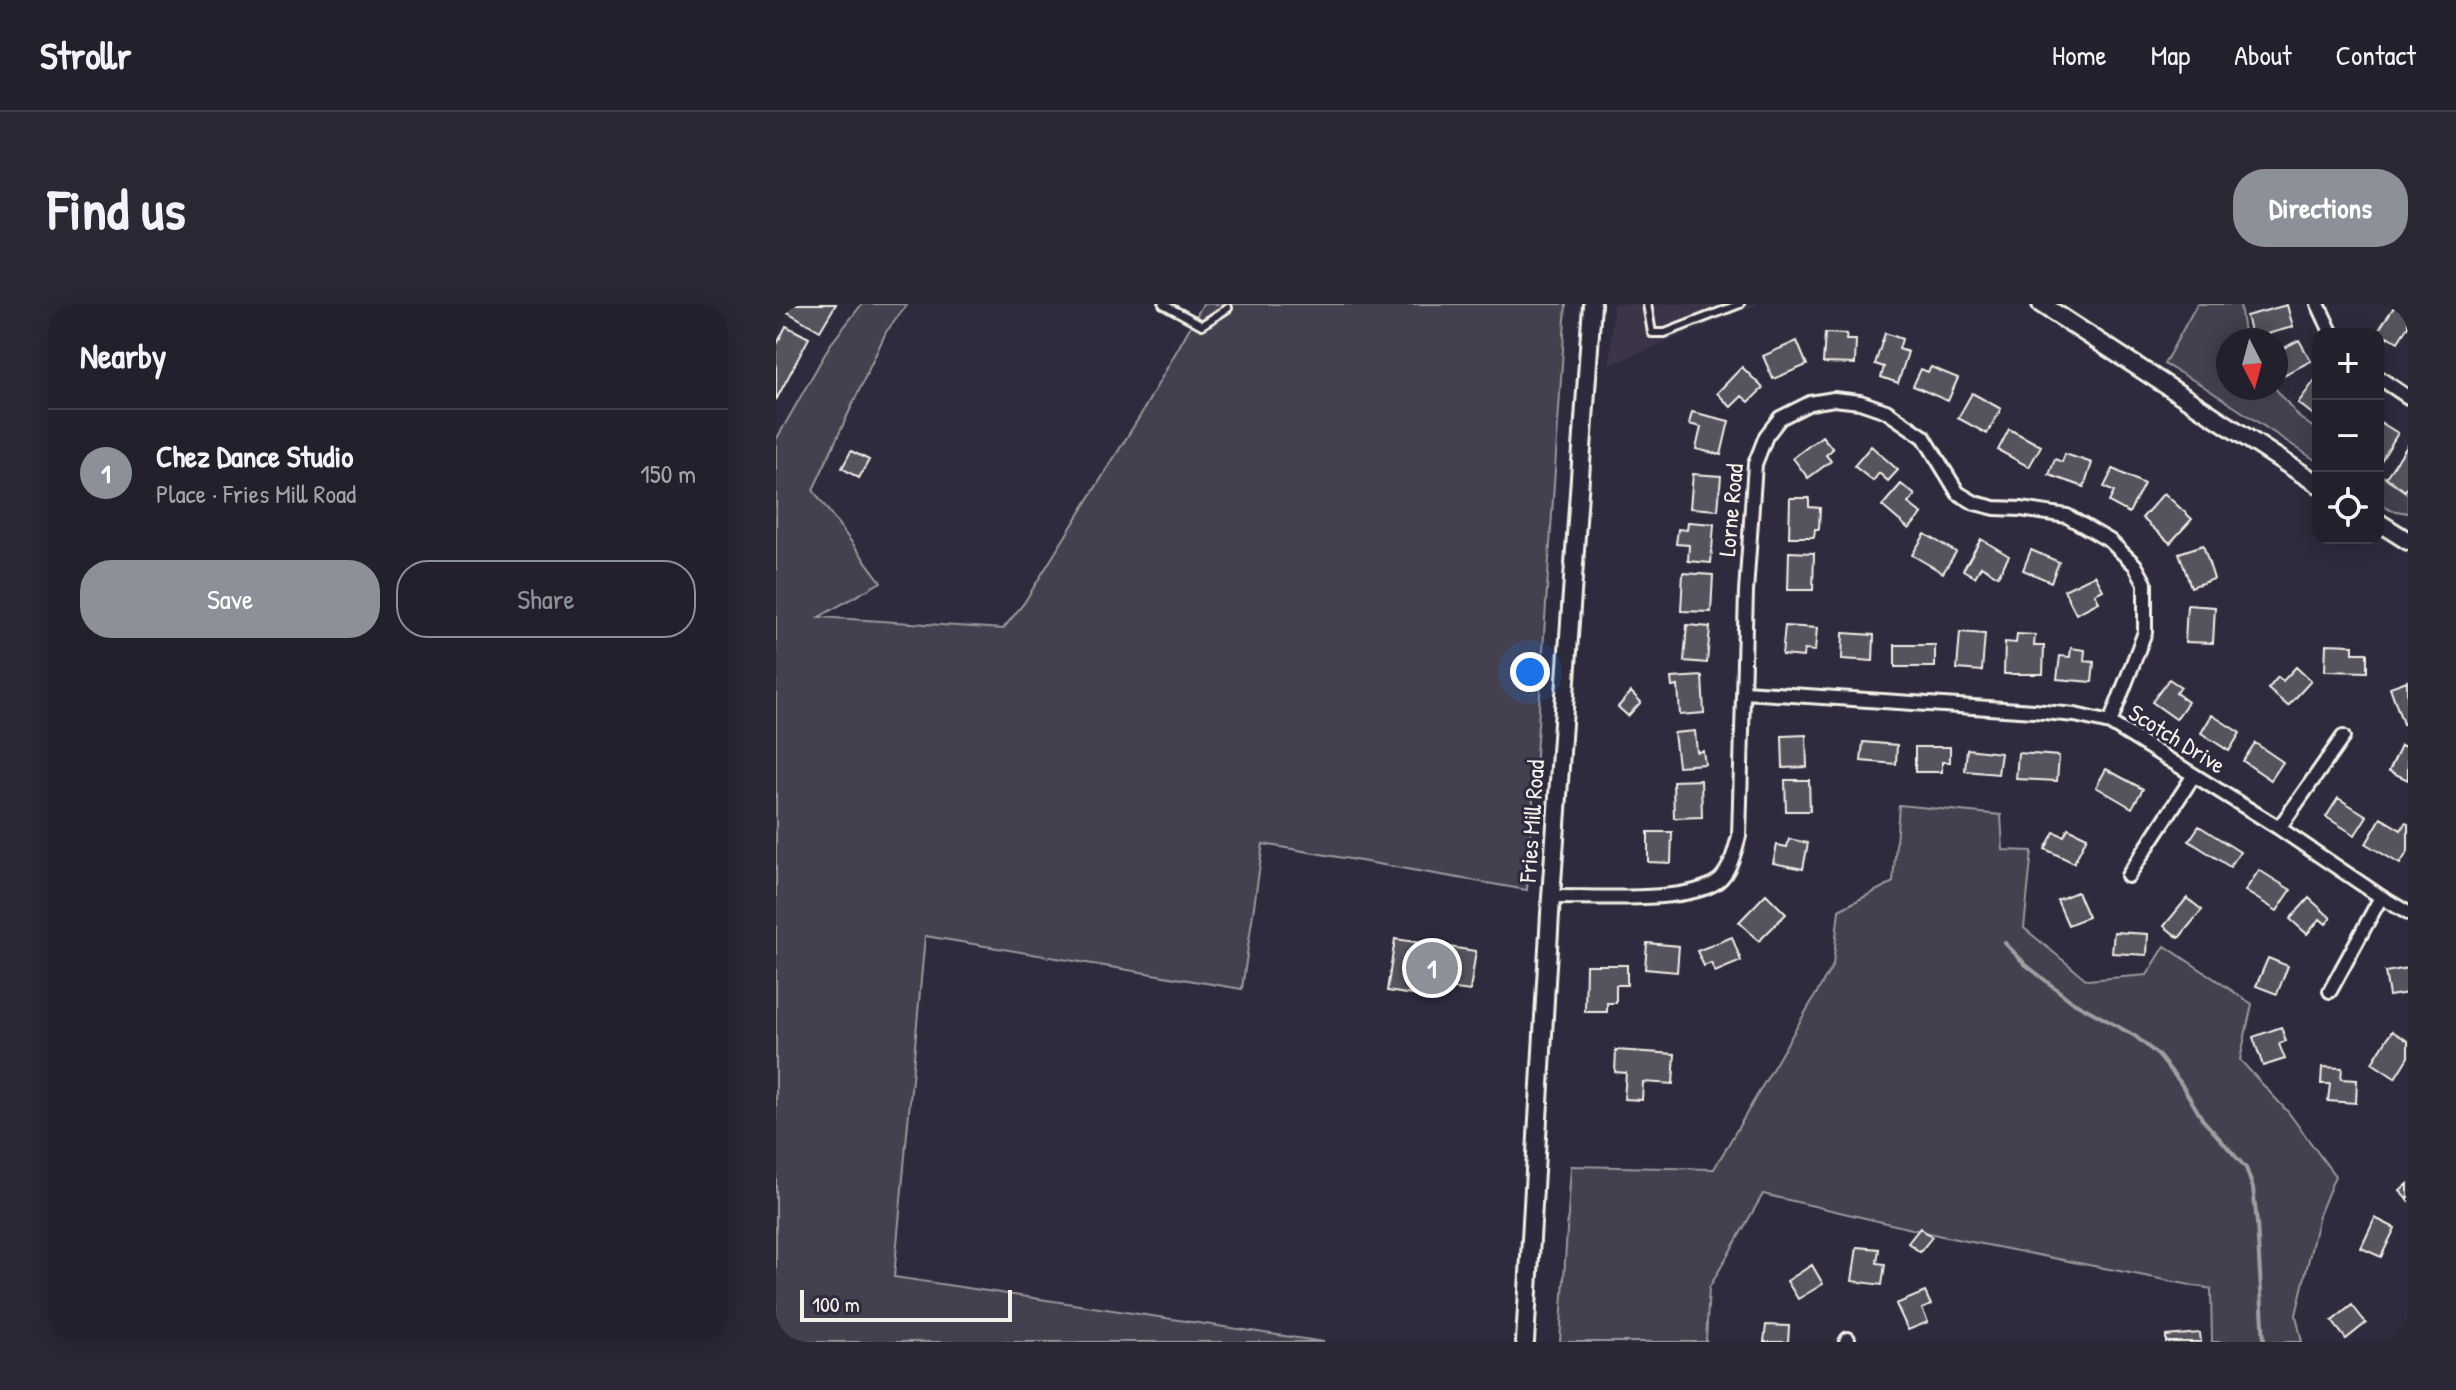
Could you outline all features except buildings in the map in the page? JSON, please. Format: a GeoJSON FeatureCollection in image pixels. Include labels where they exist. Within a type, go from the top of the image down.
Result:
{"type":"FeatureCollection","features":[{"type":"Feature","properties":{"kind":"main road","name":"Fries Mill Road"},"geometry":{"type":"LineString","coordinates":[[1525,1342],[1551,897],[1592,304]]}},
{"type":"Feature","properties":{"kind":"main road"},"geometry":{"type":"LineString","coordinates":[[2041,304],[2312,480]]}},
{"type":"Feature","properties":{"kind":"main road"},"geometry":{"type":"LineString","coordinates":[[2384,526],[2408,541]]}},
{"type":"Feature","properties":{"kind":"street"},"geometry":{"type":"LineString","coordinates":[[2318,304],[2329,328]]}},
{"type":"Feature","properties":{"kind":"street"},"geometry":{"type":"LineString","coordinates":[[2384,381],[2408,397]]}},
{"type":"Feature","properties":{"kind":"street","name":"Lorne Road"},"geometry":{"type":"LineString","coordinates":[[1551,897],[1672,897],[1701,890],[1720,880],[1731,862],[1739,836],[1746,592],[1755,464],[1766,436],[1780,418],[1810,403],[1834,399],[1860,402],[1886,411],[1907,422],[1924,437],[1958,493],[1975,503],[1995,508],[2067,516],[2110,541],[2135,565],[2145,583],[2145,632],[2110,723]]}},
{"type":"Feature","properties":{"kind":"street","name":"Scotch Drive"},"geometry":{"type":"LineString","coordinates":[[1745,692],[2034,711],[2075,715],[2110,723],[2408,913]]}},
{"type":"Feature","properties":{"kind":"street"},"geometry":{"type":"LineString","coordinates":[[2279,828],[2343,737]]}},
{"type":"Feature","properties":{"kind":"street"},"geometry":{"type":"LineString","coordinates":[[2128,876],[2194,775]]}},
{"type":"Feature","properties":{"kind":"street"},"geometry":{"type":"LineString","coordinates":[[2330,991],[2381,897]]}},
{"type":"Feature","properties":{"kind":"lane"},"geometry":{"type":"LineString","coordinates":[[1163,304],[1202,325],[1228,308]]}},
{"type":"Feature","properties":{"kind":"lane"},"geometry":{"type":"LineString","coordinates":[[1647,304],[1652,333],[1665,333],[1740,304]]}},
{"type":"Feature","properties":{"kind":"shaded area"},"geometry":{"type":"Polygon","coordinates":[[[862,304],[908,304],[886,332],[813,490],[881,582],[819,617],[1003,629],[1024,603],[1140,416],[1203,304],[1566,304],[1527,890],[1263,844],[1242,989],[925,936],[894,1277],[1324,1342],[776,1342],[776,440],[830,345],[862,304]]]}},
{"type":"Feature","properties":{"kind":"shaded area"},"geometry":{"type":"Polygon","coordinates":[[[1613,304],[1759,304],[1610,365],[1613,304]]]}},
{"type":"Feature","properties":{"kind":"shaded area"},"geometry":{"type":"Polygon","coordinates":[[[2197,304],[2240,304],[2243,328],[2216,328],[2216,395],[2164,364],[2197,304]]]}},
{"type":"Feature","properties":{"kind":"shaded area"},"geometry":{"type":"Polygon","coordinates":[[[2224,400],[2285,400],[2312,427],[2312,458],[2224,400]]]}},
{"type":"Feature","properties":{"kind":"shaded area"},"geometry":{"type":"Polygon","coordinates":[[[2384,477],[2408,494],[2408,513],[2384,506],[2384,477]]]}},
{"type":"Feature","properties":{"kind":"shaded area"},"geometry":{"type":"Polygon","coordinates":[[[1899,805],[2001,815],[2003,850],[2032,851],[2024,928],[2087,980],[2147,975],[2165,946],[2252,1004],[2240,1060],[2288,1112],[2335,1176],[2319,1215],[2296,1315],[2302,1342],[2212,1342],[2211,1289],[1946,1237],[1763,1194],[1709,1288],[1706,1342],[1560,1342],[1571,1166],[1714,1169],[1833,965],[1839,910],[1893,882],[1899,805]]]}},
{"type":"Feature","properties":{"kind":"waterway"},"geometry":{"type":"LineString","coordinates":[[2005,943],[2026,965],[2070,1000],[2135,1036],[2158,1055],[2180,1082],[2203,1120],[2246,1168],[2253,1188],[2257,1223],[2264,1342]]}},
{"type":"Feature","properties":{"kind":"place","name":"Chez Dance Studio"},"geometry":{"type":"Point","coordinates":[1432,968]}}]}
